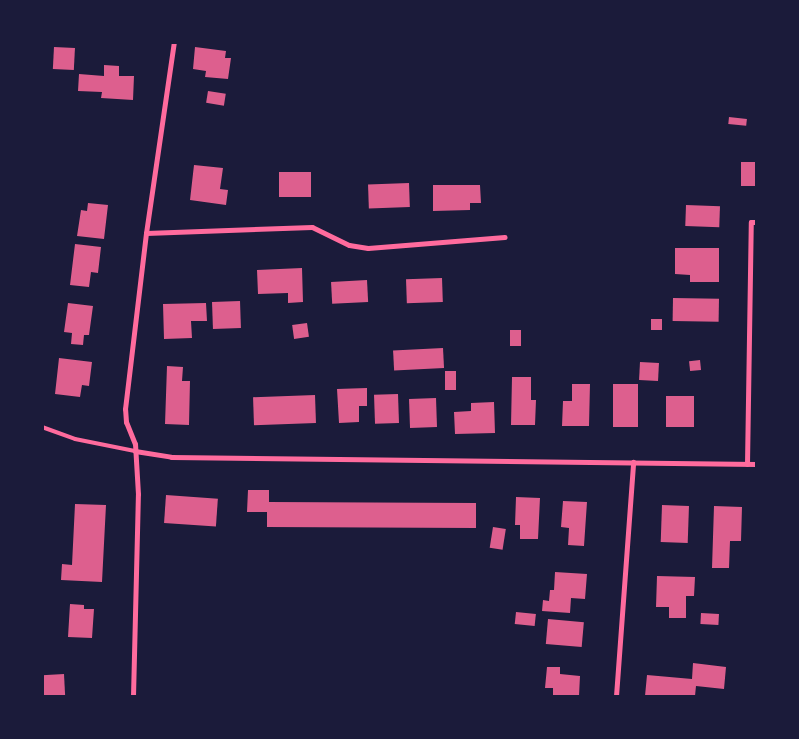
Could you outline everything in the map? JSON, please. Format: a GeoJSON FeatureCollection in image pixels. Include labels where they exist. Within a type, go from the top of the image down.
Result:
{"type":"FeatureCollection","features":[{"type":"Feature","properties":{"kind":"street"},"geometry":{"type":"LineString","coordinates":[[133,696],[138,494],[135,444],[126,422],[126,409],[146,233],[174,42]]}},
{"type":"Feature","properties":{"kind":"street"},"geometry":{"type":"LineString","coordinates":[[747,464],[751,222],[756,222]]}},
{"type":"Feature","properties":{"kind":"street"},"geometry":{"type":"LineString","coordinates":[[146,233],[312,227],[349,245],[368,248],[506,237]]}},
{"type":"Feature","properties":{"kind":"street"},"geometry":{"type":"LineString","coordinates":[[135,451],[171,457],[756,464]]}},
{"type":"Feature","properties":{"kind":"street"},"geometry":{"type":"LineString","coordinates":[[616,696],[632,462]]}},
{"type":"Feature","properties":{"kind":"lane"},"geometry":{"type":"LineString","coordinates":[[42,427],[75,439],[135,451]]}},
{"type":"Feature","properties":{"kind":"building"},"geometry":{"type":"Polygon","coordinates":[[[54,47],[75,48],[74,70],[53,69],[54,47]]]}},
{"type":"Feature","properties":{"kind":"building"},"geometry":{"type":"Polygon","coordinates":[[[195,47],[226,51],[225,58],[231,58],[228,79],[205,77],[206,71],[193,69],[195,47]]]}},
{"type":"Feature","properties":{"kind":"building"},"geometry":{"type":"Polygon","coordinates":[[[104,65],[119,66],[119,76],[134,76],[133,100],[101,98],[102,92],[78,91],[79,74],[104,76],[104,65]]]}},
{"type":"Feature","properties":{"kind":"building"},"geometry":{"type":"Polygon","coordinates":[[[208,91],[226,94],[224,106],[206,103],[208,91]]]}},
{"type":"Feature","properties":{"kind":"building"},"geometry":{"type":"Polygon","coordinates":[[[729,117],[747,119],[746,126],[728,124],[729,117]]]}},
{"type":"Feature","properties":{"kind":"building"},"geometry":{"type":"Polygon","coordinates":[[[741,162],[756,162],[756,186],[741,186],[741,162]]]}},
{"type":"Feature","properties":{"kind":"building"},"geometry":{"type":"Polygon","coordinates":[[[194,165],[223,168],[220,189],[228,190],[226,205],[190,200],[194,165]]]}},
{"type":"Feature","properties":{"kind":"building"},"geometry":{"type":"Polygon","coordinates":[[[279,172],[311,172],[311,197],[279,197],[279,172]]]}},
{"type":"Feature","properties":{"kind":"building"},"geometry":{"type":"Polygon","coordinates":[[[409,183],[410,207],[369,208],[368,184],[409,183]]]}},
{"type":"Feature","properties":{"kind":"building"},"geometry":{"type":"Polygon","coordinates":[[[433,185],[480,185],[481,203],[470,203],[470,210],[433,211],[433,185]]]}},
{"type":"Feature","properties":{"kind":"building"},"geometry":{"type":"Polygon","coordinates":[[[88,203],[108,205],[104,239],[77,236],[81,210],[87,211],[88,203]]]}},
{"type":"Feature","properties":{"kind":"building"},"geometry":{"type":"Polygon","coordinates":[[[686,205],[720,206],[719,227],[685,226],[686,205]]]}},
{"type":"Feature","properties":{"kind":"building"},"geometry":{"type":"Polygon","coordinates":[[[75,244],[101,247],[98,273],[91,272],[89,287],[70,285],[75,244]]]}},
{"type":"Feature","properties":{"kind":"building"},"geometry":{"type":"Polygon","coordinates":[[[675,248],[719,248],[719,282],[690,282],[690,275],[675,274],[675,248]]]}},
{"type":"Feature","properties":{"kind":"building"},"geometry":{"type":"Polygon","coordinates":[[[302,268],[303,302],[288,303],[288,293],[258,294],[257,270],[302,268]]]}},
{"type":"Feature","properties":{"kind":"building"},"geometry":{"type":"Polygon","coordinates":[[[442,278],[443,302],[407,303],[406,279],[442,278]]]}},
{"type":"Feature","properties":{"kind":"building"},"geometry":{"type":"Polygon","coordinates":[[[367,280],[368,302],[332,304],[331,282],[367,280]]]}},
{"type":"Feature","properties":{"kind":"building"},"geometry":{"type":"Polygon","coordinates":[[[673,298],[719,299],[719,322],[673,321],[673,298]]]}},
{"type":"Feature","properties":{"kind":"building"},"geometry":{"type":"Polygon","coordinates":[[[240,301],[241,328],[213,329],[212,302],[240,301]]]}},
{"type":"Feature","properties":{"kind":"building"},"geometry":{"type":"Polygon","coordinates":[[[68,303],[93,306],[89,335],[84,335],[83,345],[71,344],[72,333],[64,332],[68,303]]]}},
{"type":"Feature","properties":{"kind":"building"},"geometry":{"type":"Polygon","coordinates":[[[206,303],[207,321],[191,321],[192,338],[164,339],[163,304],[206,303]]]}},
{"type":"Feature","properties":{"kind":"building"},"geometry":{"type":"Polygon","coordinates":[[[651,319],[662,319],[662,330],[651,330],[651,319]]]}},
{"type":"Feature","properties":{"kind":"building"},"geometry":{"type":"Polygon","coordinates":[[[307,323],[309,337],[294,339],[292,325],[307,323]]]}},
{"type":"Feature","properties":{"kind":"building"},"geometry":{"type":"Polygon","coordinates":[[[510,330],[521,330],[521,346],[510,346],[510,330]]]}},
{"type":"Feature","properties":{"kind":"building"},"geometry":{"type":"Polygon","coordinates":[[[443,348],[444,368],[394,371],[393,351],[443,348]]]}},
{"type":"Feature","properties":{"kind":"building"},"geometry":{"type":"Polygon","coordinates":[[[59,358],[92,362],[89,386],[82,385],[80,397],[55,394],[59,358]]]}},
{"type":"Feature","properties":{"kind":"building"},"geometry":{"type":"Polygon","coordinates":[[[700,360],[701,370],[690,371],[689,361],[700,360]]]}},
{"type":"Feature","properties":{"kind":"building"},"geometry":{"type":"Polygon","coordinates":[[[640,362],[659,363],[658,381],[639,380],[640,362]]]}},
{"type":"Feature","properties":{"kind":"building"},"geometry":{"type":"Polygon","coordinates":[[[167,366],[183,367],[182,381],[190,381],[189,425],[165,424],[167,366]]]}},
{"type":"Feature","properties":{"kind":"building"},"geometry":{"type":"Polygon","coordinates":[[[445,371],[456,371],[456,390],[445,390],[445,371]]]}},
{"type":"Feature","properties":{"kind":"building"},"geometry":{"type":"Polygon","coordinates":[[[512,377],[531,377],[531,400],[536,400],[535,425],[511,425],[512,377]]]}},
{"type":"Feature","properties":{"kind":"building"},"geometry":{"type":"Polygon","coordinates":[[[572,384],[590,384],[589,426],[562,426],[563,401],[572,401],[572,384]]]}},
{"type":"Feature","properties":{"kind":"building"},"geometry":{"type":"Polygon","coordinates":[[[613,384],[638,384],[638,427],[613,427],[613,384]]]}},
{"type":"Feature","properties":{"kind":"building"},"geometry":{"type":"Polygon","coordinates":[[[367,388],[367,406],[359,406],[359,422],[339,423],[337,389],[367,388]]]}},
{"type":"Feature","properties":{"kind":"building"},"geometry":{"type":"Polygon","coordinates":[[[398,394],[399,423],[375,424],[374,395],[398,394]]]}},
{"type":"Feature","properties":{"kind":"building"},"geometry":{"type":"Polygon","coordinates":[[[315,395],[316,423],[254,425],[253,397],[315,395]]]}},
{"type":"Feature","properties":{"kind":"building"},"geometry":{"type":"Polygon","coordinates":[[[666,396],[694,396],[694,427],[666,427],[666,396]]]}},
{"type":"Feature","properties":{"kind":"building"},"geometry":{"type":"Polygon","coordinates":[[[436,398],[437,427],[410,428],[409,399],[436,398]]]}},
{"type":"Feature","properties":{"kind":"building"},"geometry":{"type":"Polygon","coordinates":[[[494,402],[495,433],[455,434],[454,412],[471,411],[471,403],[494,402]]]}},
{"type":"Feature","properties":{"kind":"building"},"geometry":{"type":"Polygon","coordinates":[[[248,490],[269,490],[269,502],[476,503],[476,528],[267,527],[267,512],[247,512],[248,490]]]}},
{"type":"Feature","properties":{"kind":"building"},"geometry":{"type":"Polygon","coordinates":[[[166,495],[218,499],[216,527],[164,523],[166,495]]]}},
{"type":"Feature","properties":{"kind":"building"},"geometry":{"type":"Polygon","coordinates":[[[516,497],[540,498],[538,539],[520,539],[520,525],[515,525],[516,497]]]}},
{"type":"Feature","properties":{"kind":"building"},"geometry":{"type":"Polygon","coordinates":[[[563,501],[587,502],[584,546],[568,545],[569,528],[561,527],[563,501]]]}},
{"type":"Feature","properties":{"kind":"building"},"geometry":{"type":"Polygon","coordinates":[[[75,504],[106,505],[102,582],[61,580],[62,564],[72,565],[75,504]]]}},
{"type":"Feature","properties":{"kind":"building"},"geometry":{"type":"Polygon","coordinates":[[[662,505],[689,506],[688,543],[661,542],[662,505]]]}},
{"type":"Feature","properties":{"kind":"building"},"geometry":{"type":"Polygon","coordinates":[[[714,506],[742,507],[741,541],[730,541],[729,568],[712,568],[714,506]]]}},
{"type":"Feature","properties":{"kind":"building"},"geometry":{"type":"Polygon","coordinates":[[[493,527],[506,529],[503,550],[490,548],[493,527]]]}},
{"type":"Feature","properties":{"kind":"building"},"geometry":{"type":"Polygon","coordinates":[[[555,572],[587,574],[585,599],[571,598],[570,613],[542,611],[543,600],[549,601],[550,590],[554,590],[555,572]]]}},
{"type":"Feature","properties":{"kind":"building"},"geometry":{"type":"Polygon","coordinates":[[[657,576],[695,577],[694,596],[686,596],[686,618],[669,618],[669,607],[656,607],[657,576]]]}},
{"type":"Feature","properties":{"kind":"building"},"geometry":{"type":"Polygon","coordinates":[[[70,604],[84,605],[84,609],[94,609],[92,638],[68,637],[70,604]]]}},
{"type":"Feature","properties":{"kind":"building"},"geometry":{"type":"Polygon","coordinates":[[[516,612],[536,614],[535,626],[515,624],[516,612]]]}},
{"type":"Feature","properties":{"kind":"building"},"geometry":{"type":"Polygon","coordinates":[[[701,613],[719,614],[718,625],[700,624],[701,613]]]}},
{"type":"Feature","properties":{"kind":"building"},"geometry":{"type":"Polygon","coordinates":[[[548,619],[584,622],[582,647],[546,644],[548,619]]]}},
{"type":"Feature","properties":{"kind":"building"},"geometry":{"type":"Polygon","coordinates":[[[693,663],[726,667],[724,689],[696,686],[695,696],[645,696],[647,675],[692,679],[693,663]]]}},
{"type":"Feature","properties":{"kind":"building"},"geometry":{"type":"Polygon","coordinates":[[[547,667],[560,667],[560,674],[580,676],[579,696],[553,696],[553,688],[545,688],[547,667]]]}},
{"type":"Feature","properties":{"kind":"building"},"geometry":{"type":"Polygon","coordinates":[[[64,674],[65,696],[43,696],[42,675],[64,674]]]}}]}
